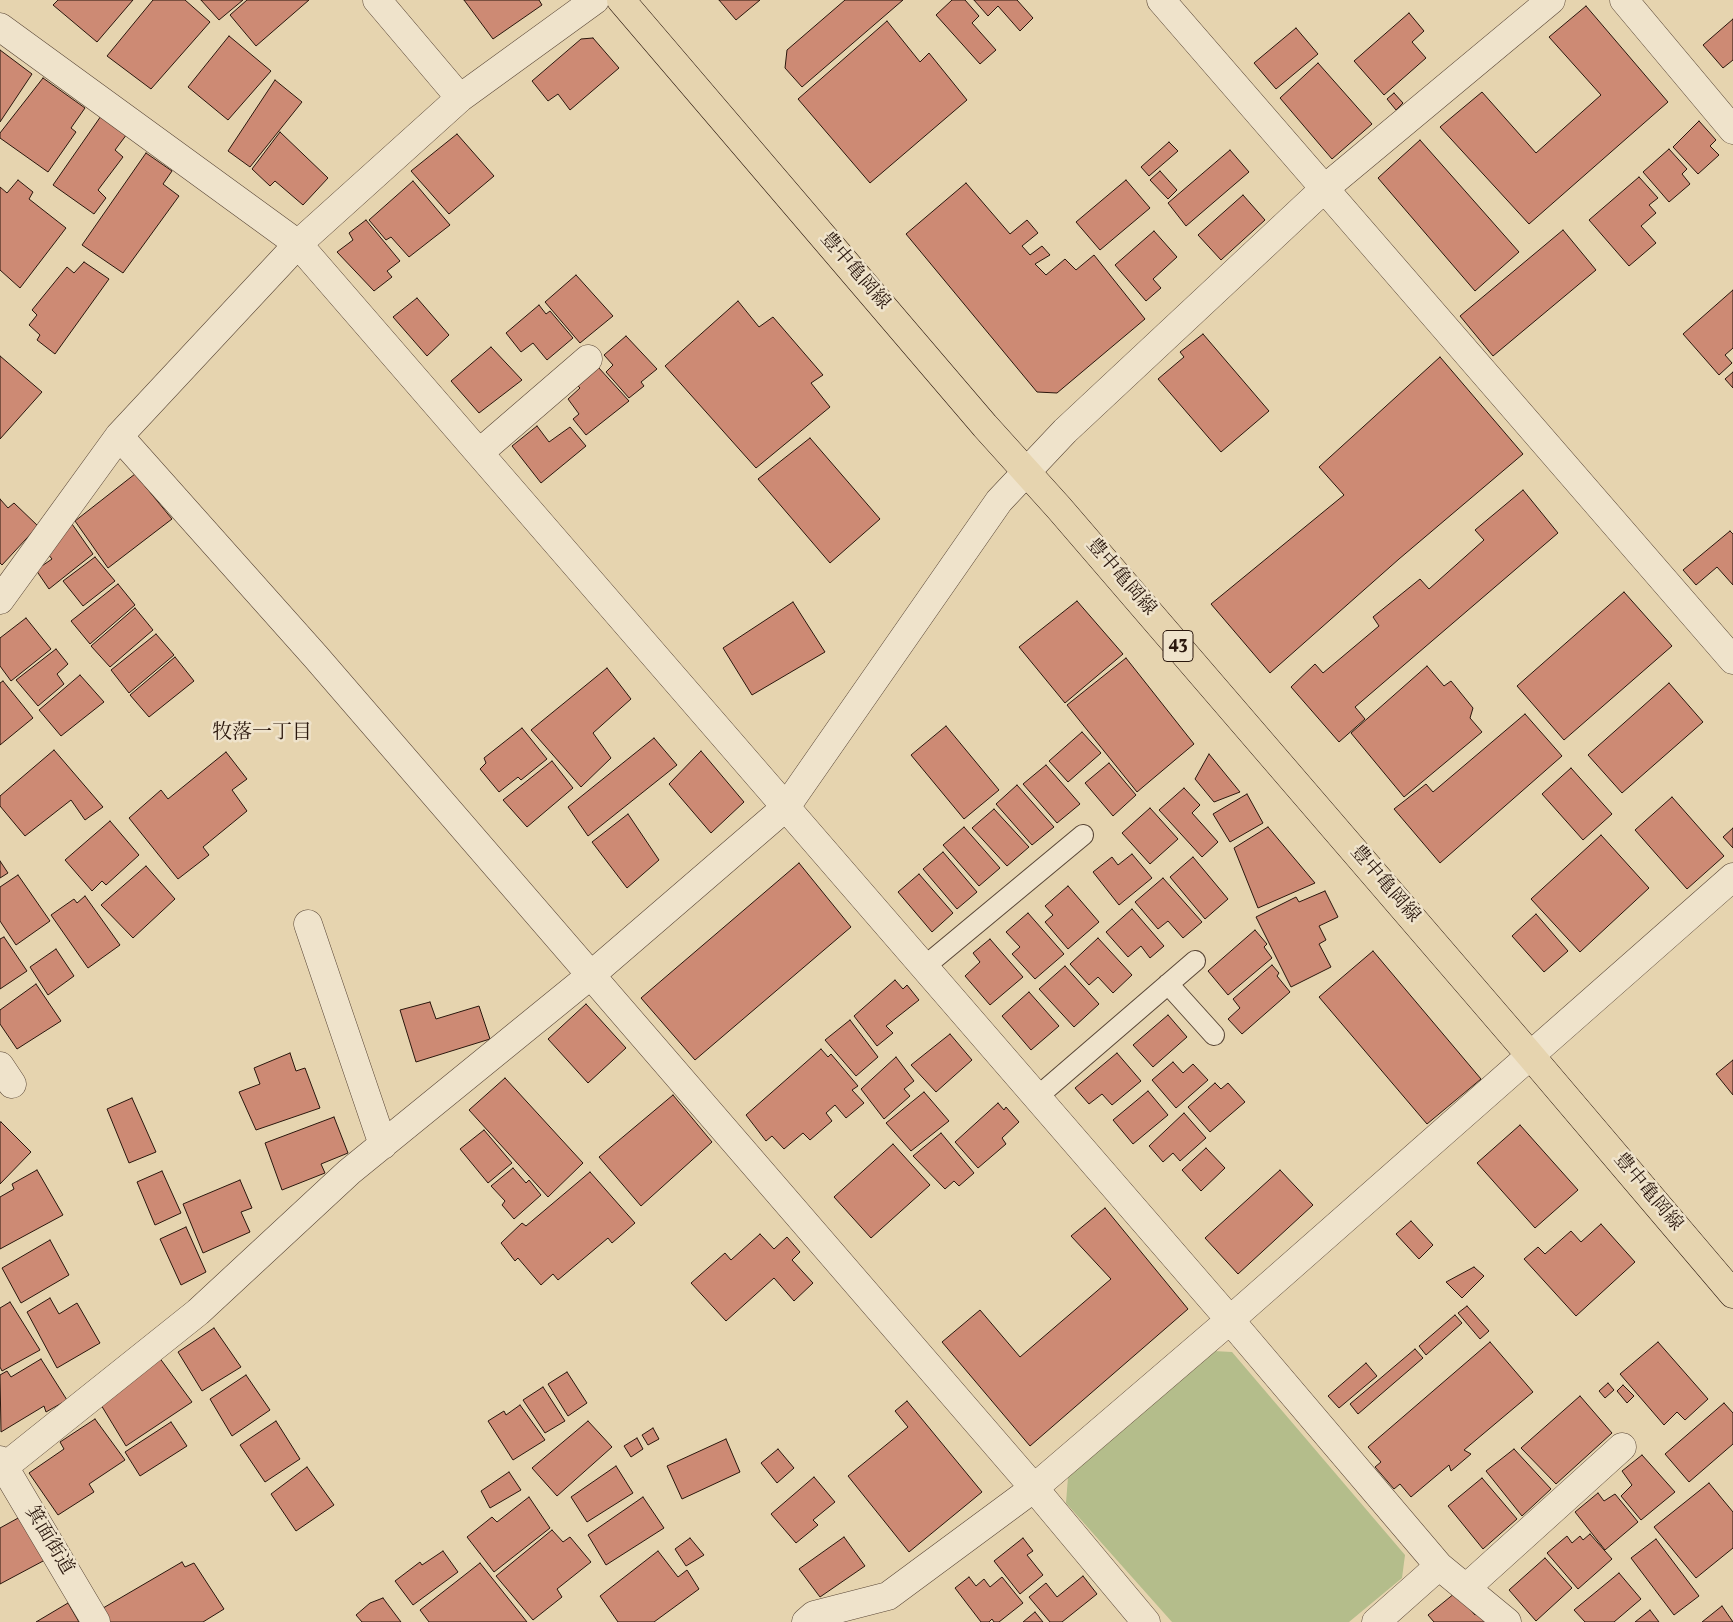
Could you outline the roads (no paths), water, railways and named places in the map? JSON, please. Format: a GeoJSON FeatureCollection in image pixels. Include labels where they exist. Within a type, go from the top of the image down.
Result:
{"type":"FeatureCollection","features":[{"type":"Feature","properties":{"kind":"main road","name":"豊中亀岡線"},"geometry":{"type":"LineString","coordinates":[[621,0],[979,419],[1027,471],[1530,1055],[1733,1294]]}},
{"type":"Feature","properties":{"kind":"street"},"geometry":{"type":"LineString","coordinates":[[377,0],[460,98]]}},
{"type":"Feature","properties":{"kind":"street"},"geometry":{"type":"LineString","coordinates":[[2,593],[119,436],[298,244],[460,98],[594,0]]}},
{"type":"Feature","properties":{"kind":"street"},"geometry":{"type":"LineString","coordinates":[[1161,0],[1733,660]]}},
{"type":"Feature","properties":{"kind":"street"},"geometry":{"type":"LineString","coordinates":[[2,1464],[198,1312],[349,1172],[591,975],[786,807],[999,502],[1027,471],[1065,431],[1324,189],[1552,0]]}},
{"type":"Feature","properties":{"kind":"street"},"geometry":{"type":"LineString","coordinates":[[1624,0],[1733,130]]}},
{"type":"Feature","properties":{"kind":"street"},"geometry":{"type":"LineString","coordinates":[[0,27],[298,244],[1230,1320],[1439,1566],[1508,1622]]}},
{"type":"Feature","properties":{"kind":"street"},"geometry":{"type":"LineString","coordinates":[[479,453],[588,359]]}},
{"type":"Feature","properties":{"kind":"street"},"geometry":{"type":"LineString","coordinates":[[119,436],[316,657],[1034,1488],[1146,1622]]}},
{"type":"Feature","properties":{"kind":"street"},"geometry":{"type":"LineString","coordinates":[[806,1622],[814,1615],[888,1596],[1034,1488],[1230,1320],[1733,877]]}},
{"type":"Feature","properties":{"kind":"street"},"geometry":{"type":"LineString","coordinates":[[308,924],[383,1145]]}},
{"type":"Feature","properties":{"kind":"street"},"geometry":{"type":"LineString","coordinates":[[1466,1588],[1622,1447]]}},
{"type":"Feature","properties":{"kind":"street","name":"箕面街道"},"geometry":{"type":"LineString","coordinates":[[2,1464],[96,1622]]}},
{"type":"Feature","properties":{"kind":"street"},"geometry":{"type":"LineString","coordinates":[[1376,1622],[1439,1566]]}},
{"type":"Feature","properties":{"kind":"lane"},"geometry":{"type":"LineString","coordinates":[[924,967],[1083,835]]}},
{"type":"Feature","properties":{"kind":"lane"},"geometry":{"type":"LineString","coordinates":[[1037,1097],[1195,962]]}},
{"type":"Feature","properties":{"kind":"lane"},"geometry":{"type":"LineString","coordinates":[[1168,984],[1214,1035]]}},
{"type":"Feature","properties":{"kind":"district","name":"牧落一丁目"},"geometry":{"type":"Point","coordinates":[262,734]}}]}
